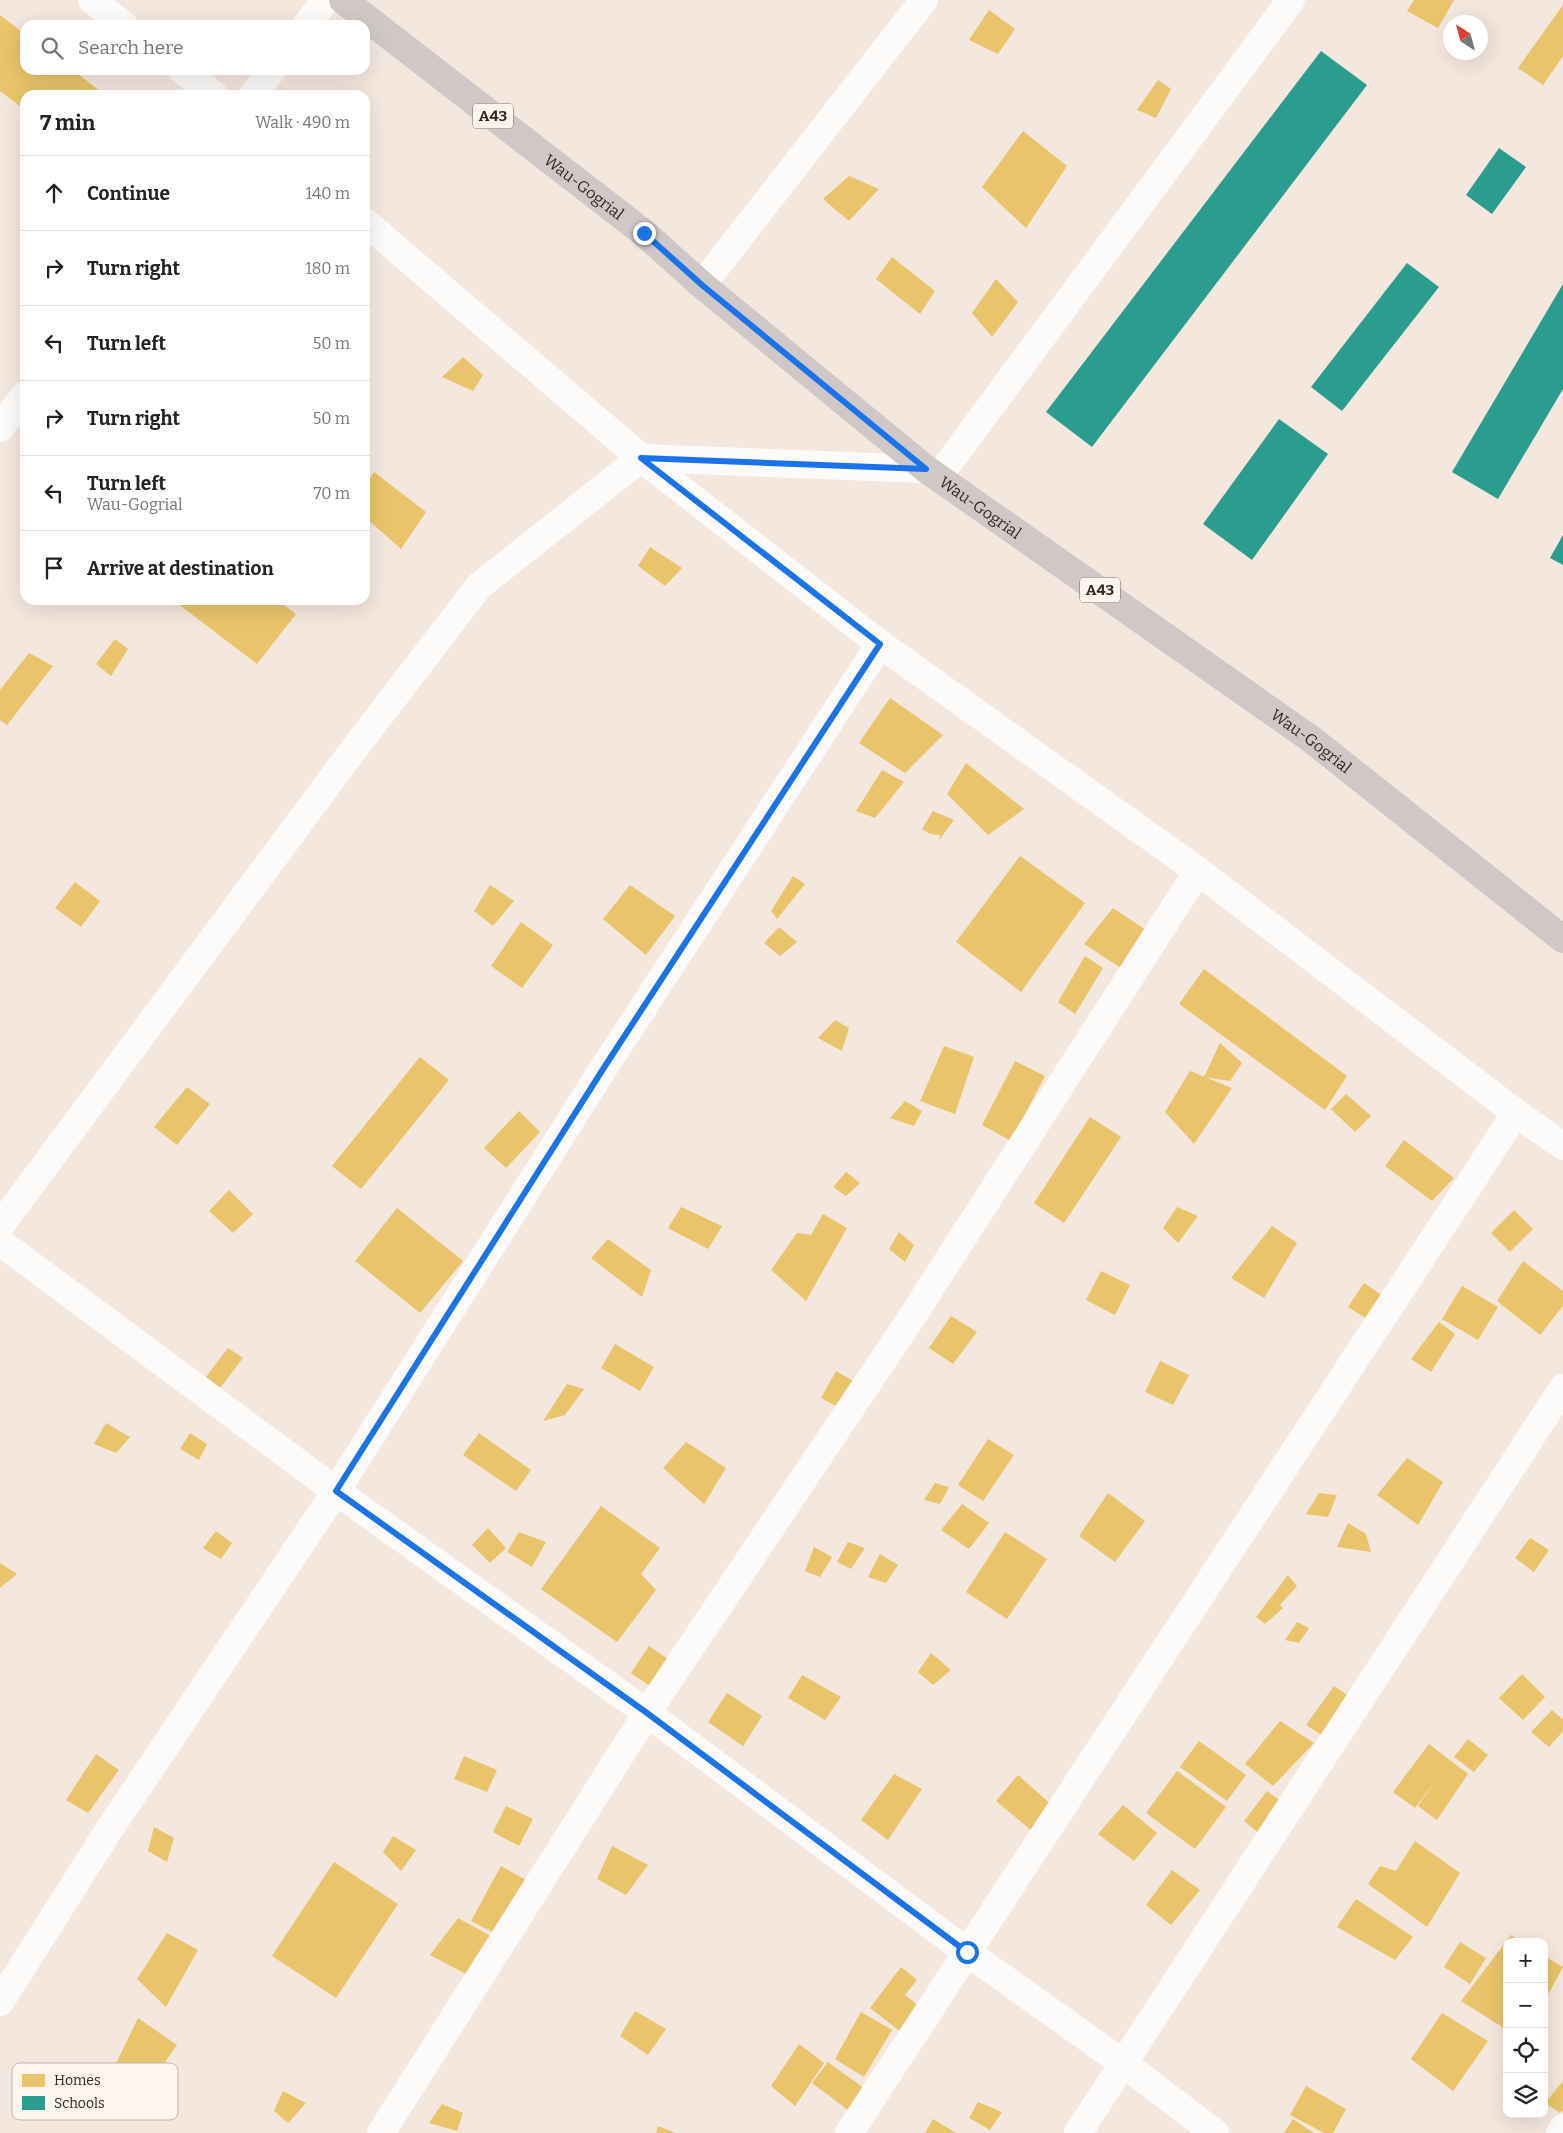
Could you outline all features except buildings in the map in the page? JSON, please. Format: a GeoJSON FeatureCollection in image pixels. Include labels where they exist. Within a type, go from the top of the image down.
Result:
{"type":"FeatureCollection","features":[{"type":"Feature","properties":{"kind":"main road","name":"Wau-Gogrial"},"geometry":{"type":"LineString","coordinates":[[343,0],[369,20]]}},
{"type":"Feature","properties":{"kind":"main road","name":"Wau-Gogrial"},"geometry":{"type":"LineString","coordinates":[[370,21],[644,233],[702,285],[933,473],[1311,739],[1563,939]]}},
{"type":"Feature","properties":{"kind":"street"},"geometry":{"type":"LineString","coordinates":[[92,0],[118,20]]}},
{"type":"Feature","properties":{"kind":"street"},"geometry":{"type":"LineString","coordinates":[[310,20],[326,0]]}},
{"type":"Feature","properties":{"kind":"street"},"geometry":{"type":"LineString","coordinates":[[702,285],[924,0]]}},
{"type":"Feature","properties":{"kind":"street"},"geometry":{"type":"LineString","coordinates":[[0,1226],[345,761],[479,586],[641,458],[933,473],[1291,0]]}},
{"type":"Feature","properties":{"kind":"street"},"geometry":{"type":"LineString","coordinates":[[188,75],[208,90]]}},
{"type":"Feature","properties":{"kind":"street"},"geometry":{"type":"LineString","coordinates":[[257,90],[268,75]]}},
{"type":"Feature","properties":{"kind":"street"},"geometry":{"type":"LineString","coordinates":[[370,226],[641,458],[880,644],[1198,871],[1516,1113],[1563,1146]]}},
{"type":"Feature","properties":{"kind":"street"},"geometry":{"type":"LineString","coordinates":[[0,428],[20,402]]}},
{"type":"Feature","properties":{"kind":"street"},"geometry":{"type":"LineString","coordinates":[[0,2002],[107,1833],[336,1491],[605,1066],[880,644]]}},
{"type":"Feature","properties":{"kind":"street"},"geometry":{"type":"LineString","coordinates":[[381,2133],[647,1713],[917,1310],[1198,871]]}},
{"type":"Feature","properties":{"kind":"street"},"geometry":{"type":"LineString","coordinates":[[849,2133],[1516,1113]]}},
{"type":"Feature","properties":{"kind":"street"},"geometry":{"type":"LineString","coordinates":[[0,1242],[336,1491],[647,1713],[967,1952],[1124,2064],[1215,2133]]}},
{"type":"Feature","properties":{"kind":"street"},"geometry":{"type":"LineString","coordinates":[[1078,2133],[1563,1388]]}},
{"type":"Feature","properties":{"kind":"street"},"geometry":{"type":"LineString","coordinates":[[1560,2133],[1563,2128]]}},
{"type":"Feature","properties":{"kind":"route"},"geometry":{"type":"LineString","coordinates":[[644,233],[702,285],[926,469],[641,458],[880,644],[605,1066],[336,1491],[647,1713],[967,1952]]}}]}
